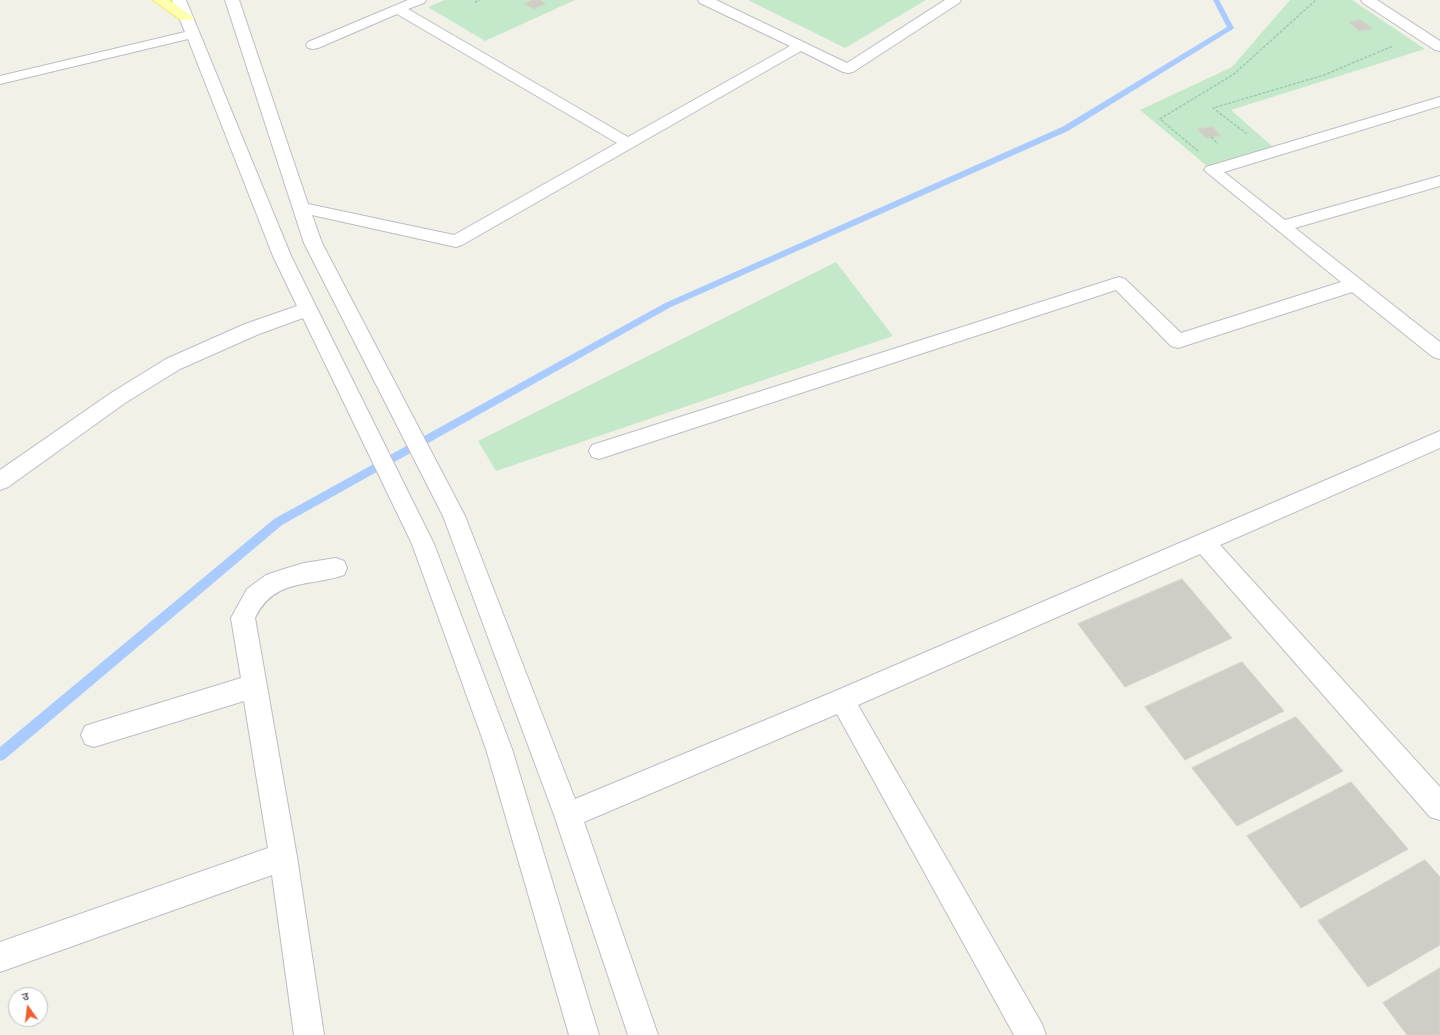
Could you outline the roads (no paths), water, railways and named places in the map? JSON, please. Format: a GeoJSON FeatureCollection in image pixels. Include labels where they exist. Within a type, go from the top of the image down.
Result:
{"type":"FeatureCollection","features":[{"type":"Feature","properties":{"kind":"main road"},"geometry":{"type":"LineString","coordinates":[[160,0],[186,17]]}},
{"type":"Feature","properties":{"kind":"street"},"geometry":{"type":"LineString","coordinates":[[179,0],[282,256],[423,544],[499,749],[584,1035]]}},
{"type":"Feature","properties":{"kind":"street"},"geometry":{"type":"LineString","coordinates":[[232,0],[313,243],[454,516],[568,815],[643,1035]]}},
{"type":"Feature","properties":{"kind":"street"},"geometry":{"type":"LineString","coordinates":[[313,45],[419,0]]}},
{"type":"Feature","properties":{"kind":"street"},"geometry":{"type":"LineString","coordinates":[[705,0],[848,69],[954,0]]}},
{"type":"Feature","properties":{"kind":"street"},"geometry":{"type":"LineString","coordinates":[[1368,0],[1440,47]]}},
{"type":"Feature","properties":{"kind":"street"},"geometry":{"type":"LineString","coordinates":[[398,9],[628,143]]}},
{"type":"Feature","properties":{"kind":"street"},"geometry":{"type":"LineString","coordinates":[[0,80],[193,34]]}},
{"type":"Feature","properties":{"kind":"street"},"geometry":{"type":"LineString","coordinates":[[300,207],[456,241],[800,46]]}},
{"type":"Feature","properties":{"kind":"street"},"geometry":{"type":"LineString","coordinates":[[1440,101],[1212,170],[1440,352]]}},
{"type":"Feature","properties":{"kind":"street"},"geometry":{"type":"LineString","coordinates":[[1282,226],[1440,181]]}},
{"type":"Feature","properties":{"kind":"street"},"geometry":{"type":"LineString","coordinates":[[599,451],[1119,282],[1178,341],[1356,284]]}},
{"type":"Feature","properties":{"kind":"street"},"geometry":{"type":"LineString","coordinates":[[0,481],[118,398],[173,364],[252,330],[308,309]]}},
{"type":"Feature","properties":{"kind":"street"},"geometry":{"type":"LineString","coordinates":[[568,815],[842,700],[1440,440]]}},
{"type":"Feature","properties":{"kind":"street"},"geometry":{"type":"LineString","coordinates":[[1204,543],[1440,807]]}},
{"type":"Feature","properties":{"kind":"street"},"geometry":{"type":"LineString","coordinates":[[309,1035],[284,857],[243,618],[256,594],[277,581],[304,572],[336,568]]}},
{"type":"Feature","properties":{"kind":"street"},"geometry":{"type":"LineString","coordinates":[[94,735],[254,686]]}},
{"type":"Feature","properties":{"kind":"street"},"geometry":{"type":"LineString","coordinates":[[842,700],[1031,1035]]}},
{"type":"Feature","properties":{"kind":"street"},"geometry":{"type":"LineString","coordinates":[[0,957],[284,857]]}},
{"type":"Feature","properties":{"kind":"waterway"},"geometry":{"type":"LineString","coordinates":[[0,755],[278,522],[668,305],[1065,129],[1231,28],[1216,0]]}}]}
